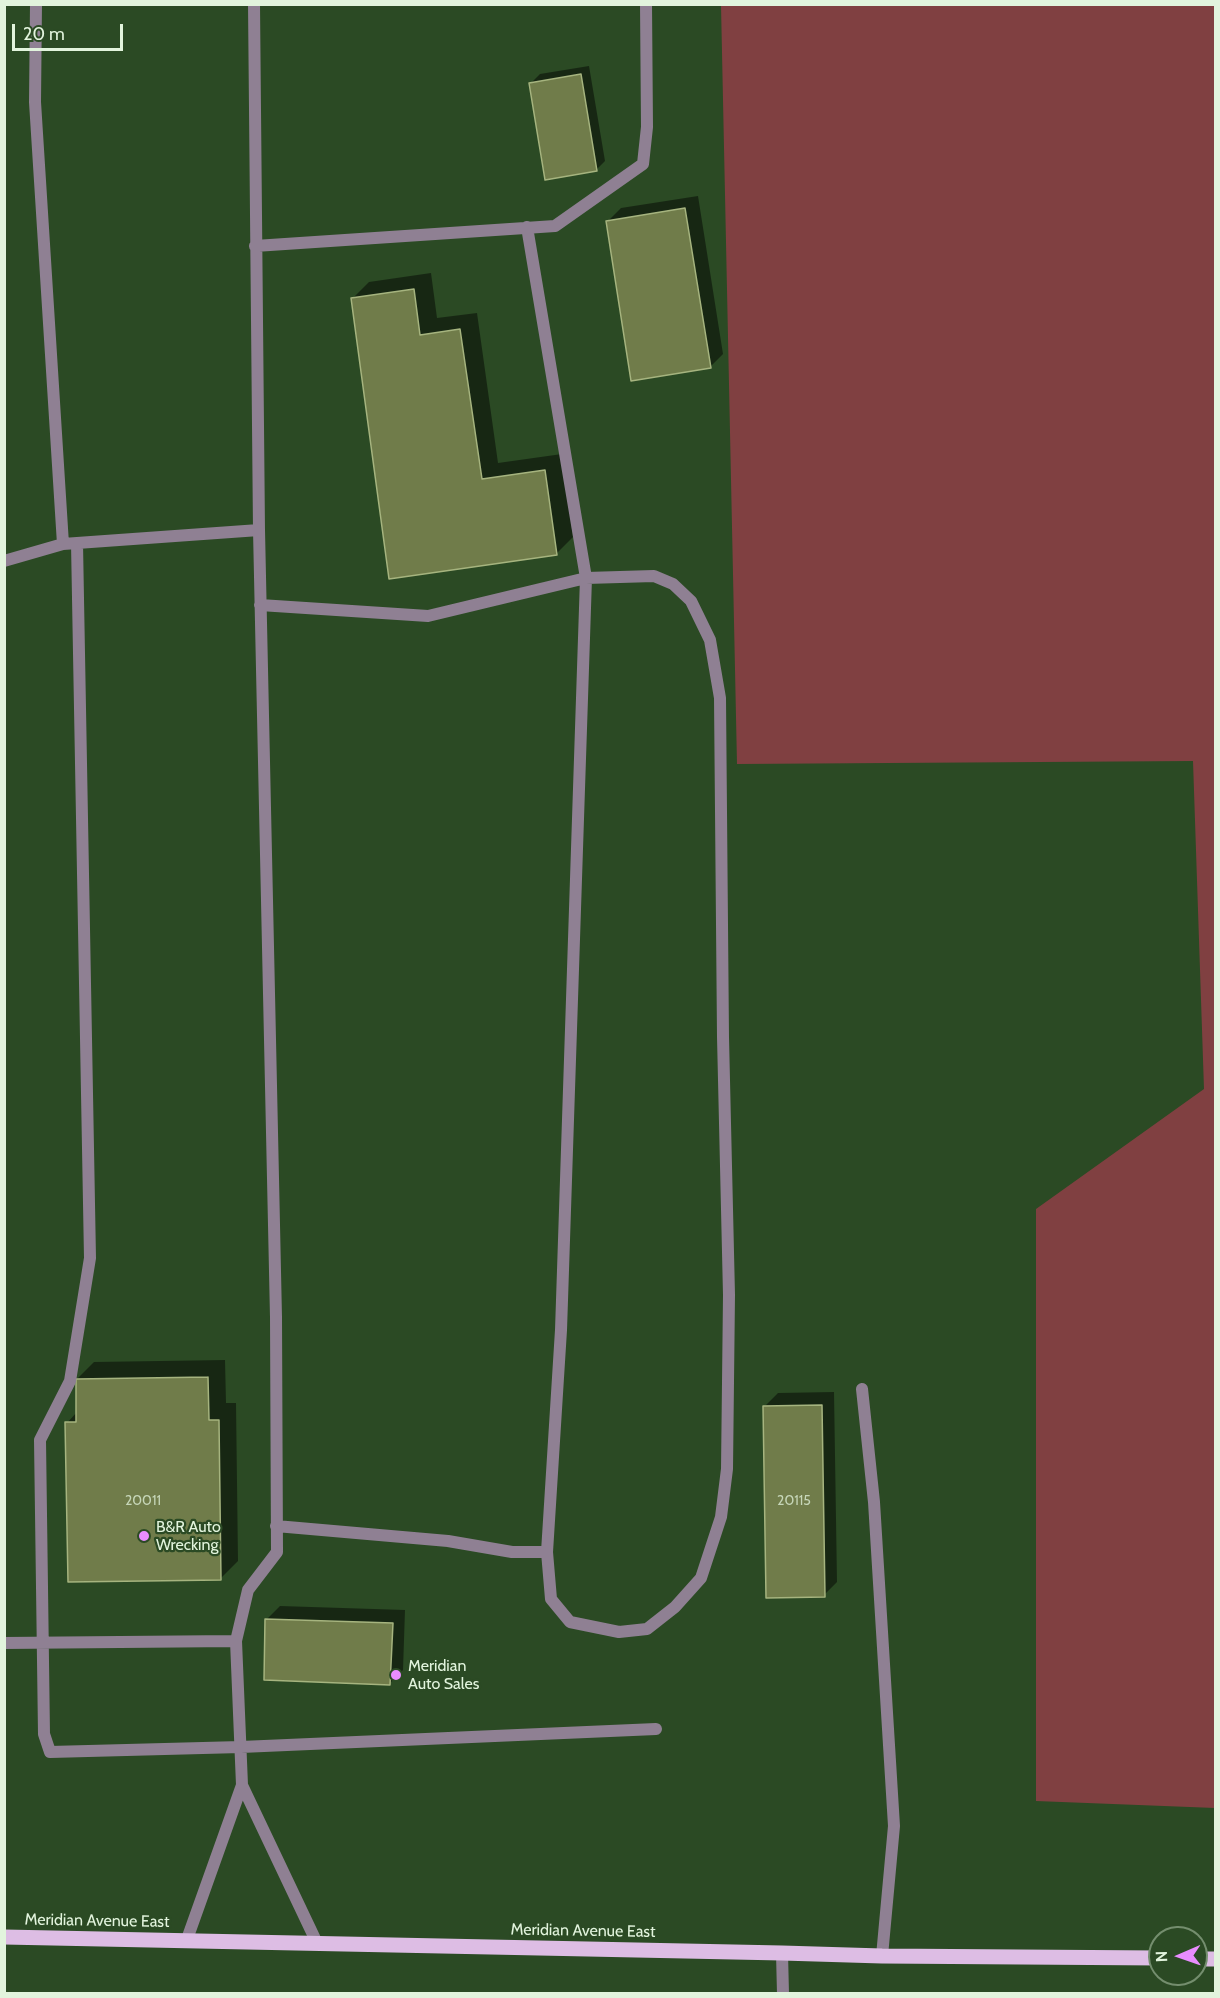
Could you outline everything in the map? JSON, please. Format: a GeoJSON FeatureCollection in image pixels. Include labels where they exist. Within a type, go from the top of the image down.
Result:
{"type":"FeatureCollection","features":[{"type":"Feature","properties":{"kind":"main road","name":"Meridian Avenue East"},"geometry":{"type":"LineString","coordinates":[[4,1937],[882,1956],[1148,1959]]}},
{"type":"Feature","properties":{"kind":"street"},"geometry":{"type":"LineString","coordinates":[[36,4],[35,102],[63,544]]}},
{"type":"Feature","properties":{"kind":"street"},"geometry":{"type":"LineString","coordinates":[[186,1942],[242,1785],[236,1641],[248,1590],[277,1552],[276,1317],[260,605],[254,4]]}},
{"type":"Feature","properties":{"kind":"street"},"geometry":{"type":"LineString","coordinates":[[255,246],[555,226],[643,164],[647,127],[646,4]]}},
{"type":"Feature","properties":{"kind":"street"},"geometry":{"type":"LineString","coordinates":[[260,605],[428,616],[586,578],[654,576],[673,584],[690,601],[710,640],[720,698],[723,1037],[729,1295],[727,1469],[721,1517],[701,1578],[675,1607],[648,1629],[619,1632],[570,1622],[551,1599],[547,1552],[561,1330],[586,578],[527,227]]}},
{"type":"Feature","properties":{"kind":"street"},"geometry":{"type":"LineString","coordinates":[[4,561],[63,544],[259,530]]}},
{"type":"Feature","properties":{"kind":"street"},"geometry":{"type":"LineString","coordinates":[[77,543],[90,1258],[70,1381],[40,1440],[44,1734],[50,1752],[241,1748],[656,1729]]}},
{"type":"Feature","properties":{"kind":"street"},"geometry":{"type":"LineString","coordinates":[[862,1389],[874,1502],[894,1826],[882,1956]]}},
{"type":"Feature","properties":{"kind":"street"},"geometry":{"type":"LineString","coordinates":[[276,1526],[448,1541],[512,1552],[547,1552]]}},
{"type":"Feature","properties":{"kind":"street"},"geometry":{"type":"LineString","coordinates":[[4,1643],[236,1641]]}},
{"type":"Feature","properties":{"kind":"street"},"geometry":{"type":"LineString","coordinates":[[242,1785],[317,1943]]}},
{"type":"Feature","properties":{"kind":"street"},"geometry":{"type":"LineString","coordinates":[[782,1953],[783,1994]]}},
{"type":"Feature","properties":{"kind":"shaded area"},"geometry":{"type":"Polygon","coordinates":[[[721,5],[1215,5],[1215,1808],[1036,1801],[1036,1209],[1204,1089],[1193,761],[737,764],[721,5]]]}},
{"type":"Feature","properties":{"kind":"building"},"geometry":{"type":"Polygon","coordinates":[[[581,74],[597,171],[545,180],[529,83],[581,74]]]}},
{"type":"Feature","properties":{"kind":"building"},"geometry":{"type":"Polygon","coordinates":[[[685,208],[711,368],[631,381],[606,221],[685,208]]]}},
{"type":"Feature","properties":{"kind":"building"},"geometry":{"type":"Polygon","coordinates":[[[414,289],[420,335],[460,329],[482,479],[545,470],[557,555],[389,579],[351,298],[414,289]]]}},
{"type":"Feature","properties":{"kind":"building"},"geometry":{"type":"Polygon","coordinates":[[[208,1377],[209,1420],[219,1420],[221,1580],[68,1582],[65,1422],[76,1422],[76,1379],[208,1377]]]}},
{"type":"Feature","properties":{"kind":"building"},"geometry":{"type":"Polygon","coordinates":[[[822,1405],[825,1597],[766,1598],[763,1406],[822,1405]]]}},
{"type":"Feature","properties":{"kind":"building"},"geometry":{"type":"Polygon","coordinates":[[[265,1619],[393,1623],[390,1685],[264,1680],[265,1619]]]}},
{"type":"Feature","properties":{"kind":"place","name":"B&R Auto Wrecking"},"geometry":{"type":"Point","coordinates":[144,1536]}},
{"type":"Feature","properties":{"kind":"place","name":"Meridian Auto Sales"},"geometry":{"type":"Point","coordinates":[396,1675]}}]}
